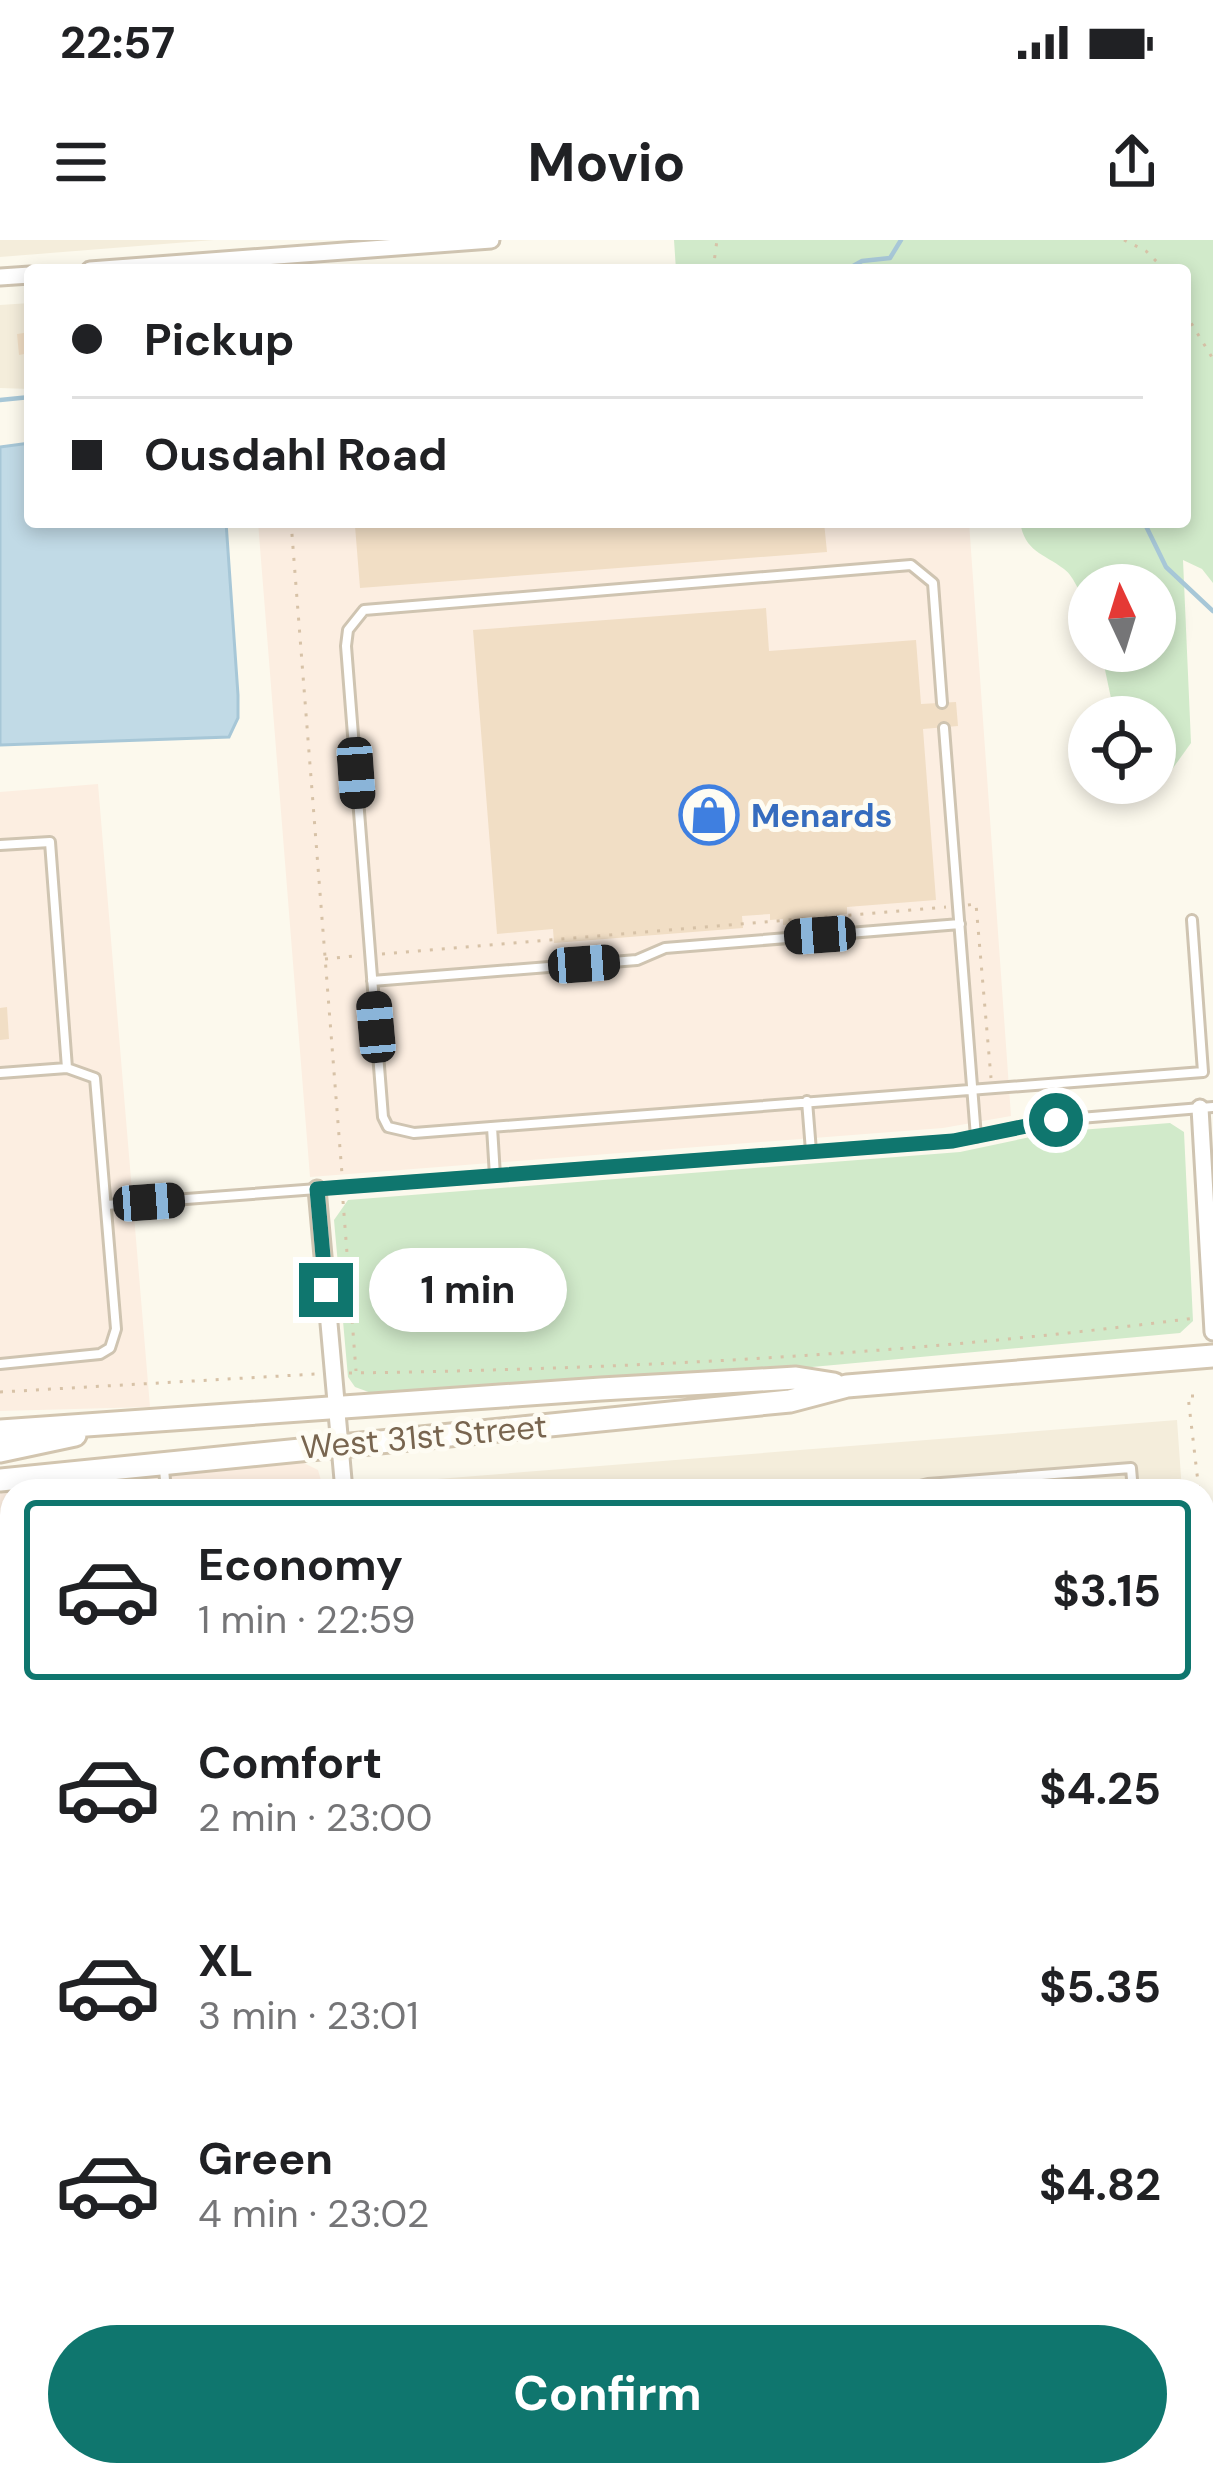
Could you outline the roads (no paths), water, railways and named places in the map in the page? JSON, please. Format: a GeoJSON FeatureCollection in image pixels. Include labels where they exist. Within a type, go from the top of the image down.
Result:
{"type":"FeatureCollection","features":[{"type":"Feature","properties":{"kind":"main road","name":"West 31st Street"},"geometry":{"type":"LineString","coordinates":[[9,1479],[790,1401],[847,1386],[1213,1356]]}},
{"type":"Feature","properties":{"kind":"main road","name":"West 31st Street"},"geometry":{"type":"LineString","coordinates":[[0,1431],[796,1378],[847,1386]]}},
{"type":"Feature","properties":{"kind":"main road"},"geometry":{"type":"LineString","coordinates":[[0,1451],[110,1424]]}},
{"type":"Feature","properties":{"kind":"street"},"geometry":{"type":"LineString","coordinates":[[170,264],[491,240]]}},
{"type":"Feature","properties":{"kind":"street"},"geometry":{"type":"LineString","coordinates":[[1207,1107],[1213,1332]]}},
{"type":"Feature","properties":{"kind":"street"},"geometry":{"type":"LineString","coordinates":[[317,1189],[343,1479]]}},
{"type":"Feature","properties":{"kind":"lane"},"geometry":{"type":"LineString","coordinates":[[942,703],[932,583],[910,565],[364,610],[348,630],[346,646],[388,1127],[398,1133],[492,1127],[1203,1072],[1192,920]]}},
{"type":"Feature","properties":{"kind":"lane"},"geometry":{"type":"LineString","coordinates":[[944,728],[976,1137]]}},
{"type":"Feature","properties":{"kind":"lane"},"geometry":{"type":"LineString","coordinates":[[0,845],[50,842],[67,1068]]}},
{"type":"Feature","properties":{"kind":"lane"},"geometry":{"type":"LineString","coordinates":[[372,981],[638,960],[665,948],[960,924]]}},
{"type":"Feature","properties":{"kind":"lane"},"geometry":{"type":"LineString","coordinates":[[0,1073],[67,1068],[95,1078],[116,1329],[110,1348],[88,1357],[0,1364]]}},
{"type":"Feature","properties":{"kind":"lane"},"geometry":{"type":"LineString","coordinates":[[807,1101],[811,1151]]}},
{"type":"Feature","properties":{"kind":"lane"},"geometry":{"type":"LineString","coordinates":[[106,1205],[976,1137],[1056,1120],[1207,1107]]}},
{"type":"Feature","properties":{"kind":"lane"},"geometry":{"type":"LineString","coordinates":[[492,1127],[495,1176]]}},
{"type":"Feature","properties":{"kind":"lane"},"geometry":{"type":"LineString","coordinates":[[164,1462],[165,1479]]}},
{"type":"Feature","properties":{"kind":"lane"},"geometry":{"type":"LineString","coordinates":[[1021,1479],[1131,1468],[1132,1479]]}},
{"type":"Feature","properties":{"kind":"lane"},"geometry":{"type":"LineString","coordinates":[[0,1741],[0,1797]]}},
{"type":"Feature","properties":{"kind":"water"},"geometry":{"type":"Polygon","coordinates":[[[24,444],[24,528],[226,528],[238,695],[238,718],[229,737],[0,745],[0,447],[24,444]]]}},
{"type":"Feature","properties":{"kind":"waterway"},"geometry":{"type":"LineString","coordinates":[[857,264],[890,258],[901,240]]}},
{"type":"Feature","properties":{"kind":"waterway"},"geometry":{"type":"LineString","coordinates":[[0,400],[24,398]]}},
{"type":"Feature","properties":{"kind":"waterway"},"geometry":{"type":"LineString","coordinates":[[1147,528],[1166,567],[1213,611]]}},
{"type":"Feature","properties":{"kind":"place","name":"Menards"},"geometry":{"type":"Point","coordinates":[709,815]}}]}
